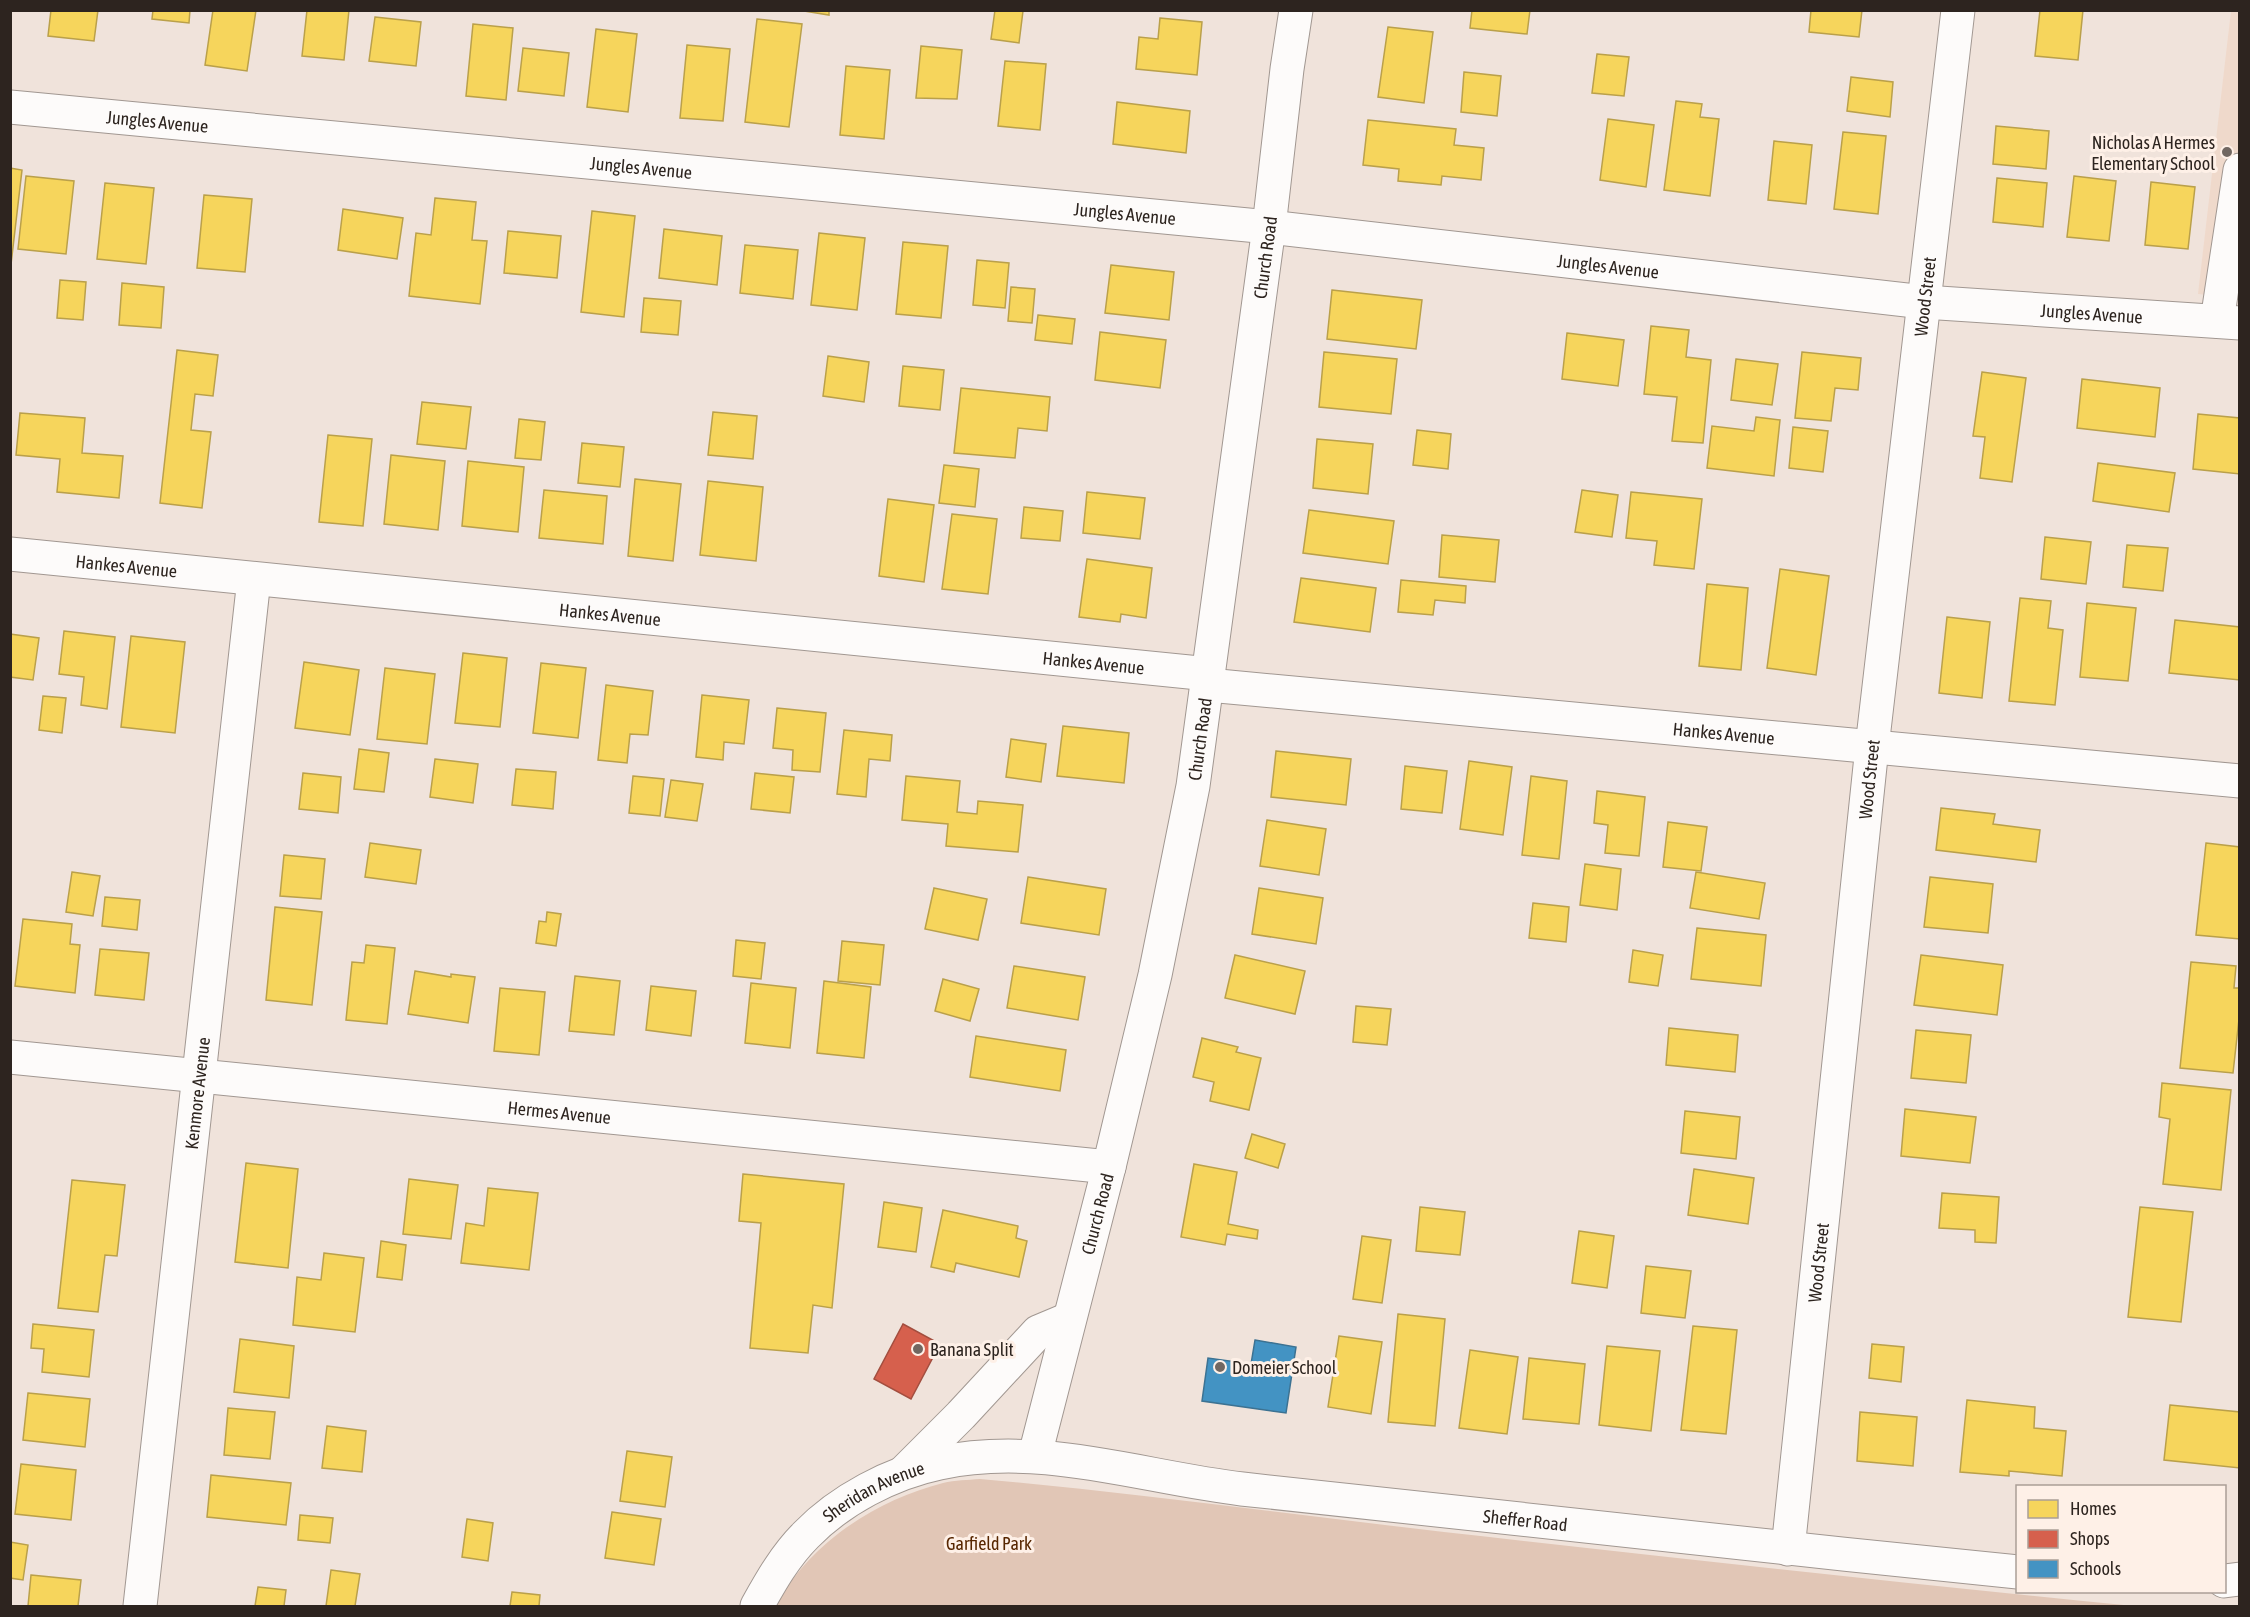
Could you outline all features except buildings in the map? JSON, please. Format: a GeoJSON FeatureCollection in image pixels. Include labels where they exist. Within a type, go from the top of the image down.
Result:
{"type":"FeatureCollection","features":[{"type":"Feature","properties":{"kind":"street","name":"Church Road"},"geometry":{"type":"LineString","coordinates":[[1035,1455],[1109,1167],[1155,975],[1193,786],[1209,680],[1296,10]]}},
{"type":"Feature","properties":{"kind":"street","name":"Wood Street"},"geometry":{"type":"LineString","coordinates":[[1788,1549],[1872,747],[1958,10]]}},
{"type":"Feature","properties":{"kind":"street","name":"Jungles Avenue"},"geometry":{"type":"LineString","coordinates":[[10,106],[1269,227],[1924,302],[2228,322]]}},
{"type":"Feature","properties":{"kind":"street"},"geometry":{"type":"LineString","coordinates":[[2228,322],[2240,170]]}},
{"type":"Feature","properties":{"kind":"street","name":"Hankes Avenue"},"geometry":{"type":"LineString","coordinates":[[10,554],[1209,680],[2240,782]]}},
{"type":"Feature","properties":{"kind":"street","name":"Kenmore Avenue"},"geometry":{"type":"LineString","coordinates":[[140,1606],[254,579]]}},
{"type":"Feature","properties":{"kind":"street","name":"Hermes Avenue"},"geometry":{"type":"LineString","coordinates":[[10,1057],[1109,1167]]}},
{"type":"Feature","properties":{"kind":"street"},"geometry":{"type":"LineString","coordinates":[[901,1474],[961,1415],[1038,1332],[1070,1319]]}},
{"type":"Feature","properties":{"kind":"street","name":"Sheffer Road"},"geometry":{"type":"LineString","coordinates":[[1035,1455],[1220,1486],[2016,1572]]}},
{"type":"Feature","properties":{"kind":"street","name":"Sheridan Avenue"},"geometry":{"type":"LineString","coordinates":[[757,1606],[778,1569],[805,1536],[834,1511],[869,1489],[901,1474],[933,1464],[976,1456],[1035,1455]]}},
{"type":"Feature","properties":{"kind":"shaded area","name":"Nicholas A Hermes Elementary School"},"geometry":{"type":"Polygon","coordinates":[[[2231,11],[2239,11],[2239,298],[2198,294],[2231,11]]]}},
{"type":"Feature","properties":{"kind":"green space","name":"Garfield Park"},"geometry":{"type":"Polygon","coordinates":[[[980,1479],[1616,1551],[2134,1606],[776,1606],[806,1563],[825,1544],[869,1513],[918,1491],[948,1482],[980,1479]]]}},
{"type":"Feature","properties":{"kind":"place","name":"Nicholas A Hermes Elementary School"},"geometry":{"type":"Point","coordinates":[2227,152]}},
{"type":"Feature","properties":{"kind":"place","name":"Banana Split"},"geometry":{"type":"Point","coordinates":[918,1349]}},
{"type":"Feature","properties":{"kind":"place","name":"Domeier School"},"geometry":{"type":"Point","coordinates":[1220,1367]}}]}
